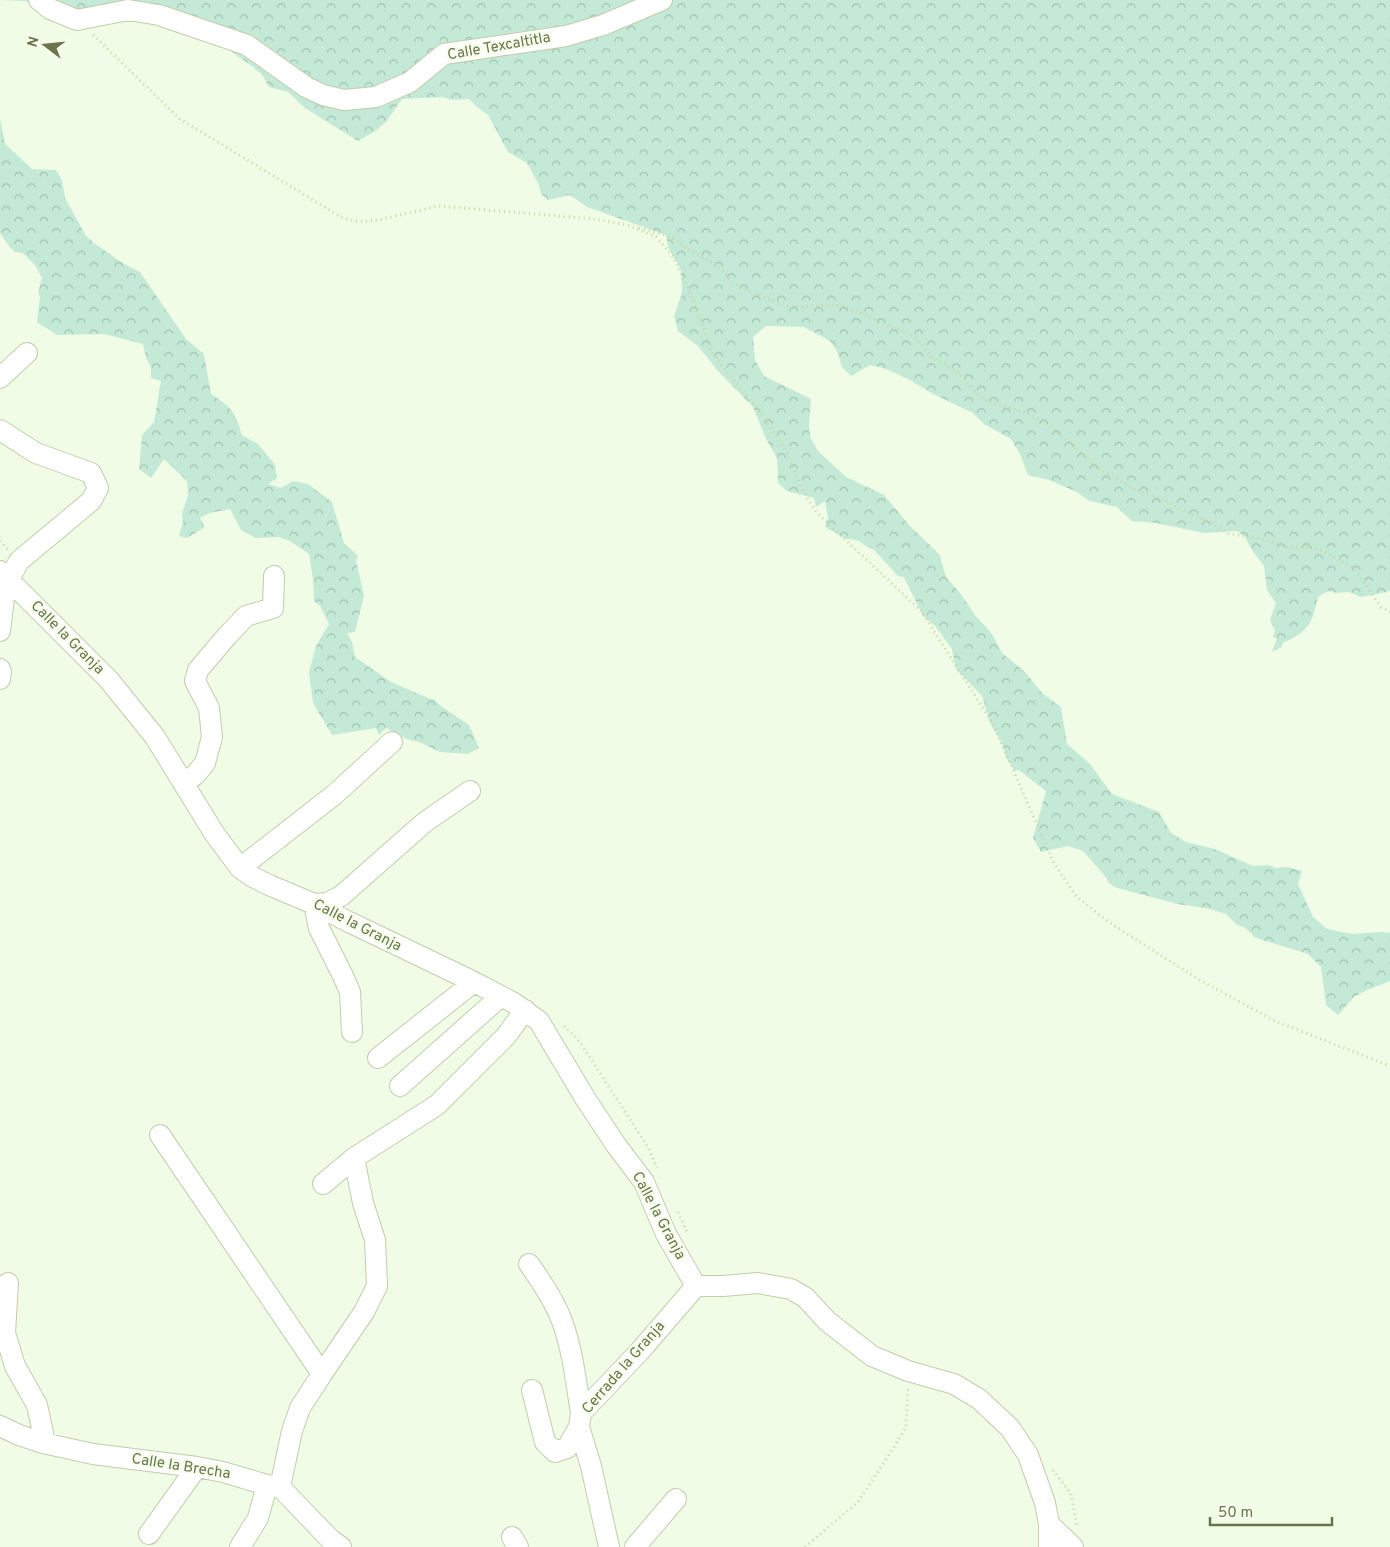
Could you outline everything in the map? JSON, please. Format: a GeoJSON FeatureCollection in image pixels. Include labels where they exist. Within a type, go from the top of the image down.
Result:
{"type":"FeatureCollection","features":[{"type":"Feature","properties":{"kind":"street"},"geometry":{"type":"LineString","coordinates":[[39,0],[50,10],[76,20]]}},
{"type":"Feature","properties":{"kind":"street","name":"Calle Texcaltitla"},"geometry":{"type":"LineString","coordinates":[[76,20],[128,10],[159,15],[247,45],[306,87],[323,95],[344,100],[376,97],[385,94],[410,82],[444,54],[566,36],[603,25],[662,0]]}},
{"type":"Feature","properties":{"kind":"street"},"geometry":{"type":"LineString","coordinates":[[0,378],[27,353]]}},
{"type":"Feature","properties":{"kind":"street"},"geometry":{"type":"LineString","coordinates":[[0,430],[36,453],[91,473],[98,488],[91,502],[4,575],[4,598],[0,631]]}},
{"type":"Feature","properties":{"kind":"street","name":"Calle la Granja"},"geometry":{"type":"LineString","coordinates":[[4,575],[109,680],[155,737],[214,833],[240,868],[269,885],[314,904],[355,926],[474,982],[525,1010],[539,1021],[590,1106],[644,1182],[666,1234],[696,1286]]}},
{"type":"Feature","properties":{"kind":"street"},"geometry":{"type":"LineString","coordinates":[[183,783],[205,763],[212,737],[209,708],[195,681],[198,670],[246,616],[273,608],[274,576]]}},
{"type":"Feature","properties":{"kind":"street"},"geometry":{"type":"LineString","coordinates":[[0,669],[0,679]]}},
{"type":"Feature","properties":{"kind":"street"},"geometry":{"type":"LineString","coordinates":[[240,868],[334,795],[392,742]]}},
{"type":"Feature","properties":{"kind":"street"},"geometry":{"type":"LineString","coordinates":[[352,1032],[350,992],[344,976],[319,928],[314,904],[327,903],[342,896],[425,822],[470,791]]}},
{"type":"Feature","properties":{"kind":"street"},"geometry":{"type":"LineString","coordinates":[[378,1058],[474,982]]}},
{"type":"Feature","properties":{"kind":"street"},"geometry":{"type":"LineString","coordinates":[[400,1086],[500,997]]}},
{"type":"Feature","properties":{"kind":"street"},"geometry":{"type":"LineString","coordinates":[[323,1184],[354,1158],[438,1104],[506,1036],[525,1010]]}},
{"type":"Feature","properties":{"kind":"street"},"geometry":{"type":"LineString","coordinates":[[160,1135],[322,1374]]}},
{"type":"Feature","properties":{"kind":"street"},"geometry":{"type":"LineString","coordinates":[[240,1547],[258,1518],[274,1486],[300,1408],[364,1312],[377,1286],[375,1240],[363,1203],[354,1158]]}},
{"type":"Feature","properties":{"kind":"street"},"geometry":{"type":"LineString","coordinates":[[529,1264],[547,1290],[562,1321],[570,1349],[580,1420],[567,1448],[555,1452],[545,1442],[532,1390]]}},
{"type":"Feature","properties":{"kind":"street"},"geometry":{"type":"LineString","coordinates":[[696,1286],[758,1283],[791,1289],[806,1298],[827,1321],[872,1356],[908,1371],[954,1384],[979,1399],[1010,1428],[1028,1455],[1046,1503],[1049,1524],[1049,1547]]}},
{"type":"Feature","properties":{"kind":"street"},"geometry":{"type":"LineString","coordinates":[[8,1284],[5,1333],[14,1366],[37,1405],[43,1433],[43,1443]]}},
{"type":"Feature","properties":{"kind":"street","name":"Cerrada la Granja"},"geometry":{"type":"LineString","coordinates":[[609,1547],[580,1420],[696,1286]]}},
{"type":"Feature","properties":{"kind":"street","name":"Calle la Brecha"},"geometry":{"type":"LineString","coordinates":[[0,1426],[43,1443],[93,1454],[197,1467],[274,1486],[341,1547]]}},
{"type":"Feature","properties":{"kind":"street"},"geometry":{"type":"LineString","coordinates":[[149,1534],[197,1467]]}},
{"type":"Feature","properties":{"kind":"street"},"geometry":{"type":"LineString","coordinates":[[635,1547],[676,1499]]}},
{"type":"Feature","properties":{"kind":"street"},"geometry":{"type":"LineString","coordinates":[[1049,1524],[1075,1538]]}},
{"type":"Feature","properties":{"kind":"path"},"geometry":{"type":"LineString","coordinates":[[76,20],[180,119],[341,217],[359,222],[378,220],[439,206],[594,219],[628,225],[666,235],[713,263],[733,283],[764,297],[791,307],[836,305],[902,330],[915,338],[933,358],[955,370],[982,398],[992,403],[1024,412],[1044,422],[1105,473],[1117,478],[1133,489],[1161,499],[1208,521],[1229,534],[1261,538],[1286,547],[1315,548],[1333,556],[1355,569],[1381,607],[1390,612]]}},
{"type":"Feature","properties":{"kind":"path"},"geometry":{"type":"LineString","coordinates":[[628,225],[656,238],[672,255],[690,292],[713,354],[763,416],[787,453],[803,491],[817,513],[921,612],[993,724],[1054,863],[1075,895],[1107,921],[1207,983],[1276,1020],[1390,1066]]}},
{"type":"Feature","properties":{"kind":"path"},"geometry":{"type":"LineString","coordinates":[[805,1547],[858,1502],[906,1427],[908,1371]]}},
{"type":"Feature","properties":{"kind":"path"},"geometry":{"type":"LineString","coordinates":[[1071,1494],[1075,1538]]}},
{"type":"Feature","properties":{"kind":"green space"},"geometry":{"type":"Polygon","coordinates":[[[0,0],[1390,0],[1390,590],[1387,592],[1361,597],[1349,592],[1336,593],[1328,591],[1318,597],[1314,614],[1308,626],[1299,635],[1283,643],[1282,647],[1272,652],[1277,638],[1273,637],[1275,630],[1270,620],[1276,603],[1267,590],[1264,566],[1245,537],[1237,531],[1204,533],[1156,523],[1132,521],[1117,507],[1089,501],[1077,492],[1049,480],[1028,475],[1020,454],[1011,439],[984,424],[973,413],[933,394],[910,380],[886,369],[870,365],[851,376],[842,367],[837,351],[830,341],[804,327],[766,326],[753,337],[755,360],[764,376],[811,399],[810,437],[818,451],[846,477],[884,495],[910,526],[939,554],[946,577],[992,634],[1002,653],[1025,672],[1042,693],[1061,707],[1067,744],[1090,764],[1112,794],[1159,812],[1171,833],[1186,842],[1215,849],[1253,866],[1269,865],[1276,868],[1288,867],[1302,871],[1298,884],[1313,917],[1327,929],[1352,934],[1390,933],[1390,981],[1354,997],[1338,1015],[1326,1005],[1321,967],[1308,954],[1256,938],[1244,927],[1237,925],[1226,914],[1206,908],[1177,904],[1114,887],[1083,851],[1068,846],[1041,852],[1033,838],[1046,791],[1020,771],[1014,770],[1006,757],[1002,743],[990,723],[982,696],[956,669],[952,649],[935,626],[923,616],[904,577],[898,576],[874,550],[859,541],[844,538],[825,527],[828,518],[825,501],[816,507],[814,498],[787,491],[778,483],[777,458],[766,439],[753,407],[718,371],[698,346],[678,331],[674,316],[682,293],[681,270],[668,247],[666,235],[587,207],[570,195],[548,200],[541,194],[539,185],[527,163],[508,152],[488,115],[469,99],[452,100],[442,97],[402,99],[386,122],[374,132],[358,141],[305,108],[288,92],[269,87],[261,73],[233,53],[218,34],[180,24],[140,1],[128,4],[93,6],[65,12],[25,1],[0,0]]]}},
{"type":"Feature","properties":{"kind":"green space"},"geometry":{"type":"Polygon","coordinates":[[[0,118],[5,144],[32,169],[56,170],[62,180],[65,198],[86,236],[121,262],[140,272],[186,339],[204,354],[211,394],[231,410],[242,435],[258,444],[275,465],[277,478],[268,484],[281,488],[293,481],[308,484],[332,502],[344,543],[358,556],[356,560],[364,596],[355,632],[347,633],[352,642],[355,657],[391,682],[435,700],[469,725],[479,748],[468,754],[440,752],[419,742],[407,739],[386,728],[379,735],[376,728],[332,735],[313,703],[309,672],[316,646],[329,624],[320,606],[314,601],[309,554],[290,541],[279,537],[256,538],[241,530],[230,509],[210,513],[200,518],[205,527],[187,538],[179,536],[183,522],[182,514],[188,495],[187,481],[164,459],[151,478],[139,469],[142,435],[154,422],[161,381],[151,378],[151,367],[146,358],[143,344],[104,334],[57,335],[37,322],[40,297],[38,292],[42,278],[35,265],[23,253],[15,252],[0,233],[0,118]]]}}]}
